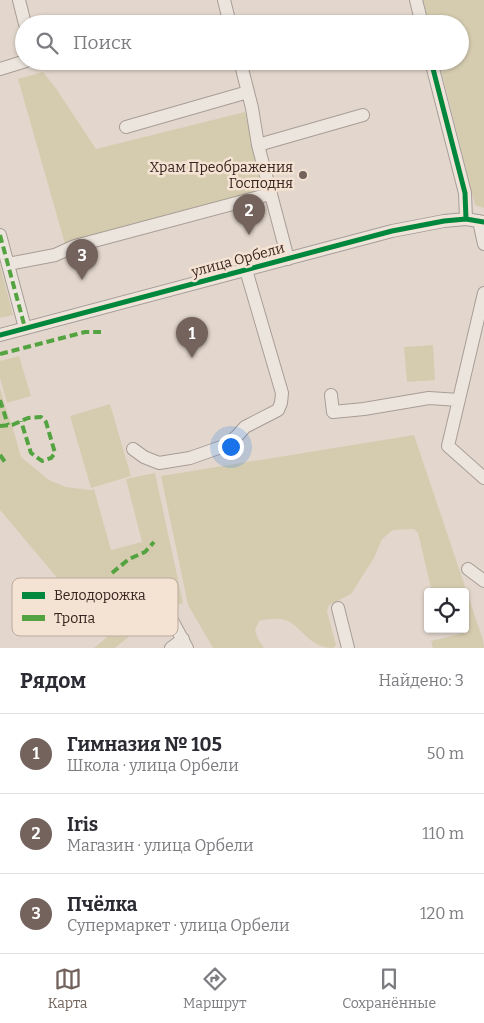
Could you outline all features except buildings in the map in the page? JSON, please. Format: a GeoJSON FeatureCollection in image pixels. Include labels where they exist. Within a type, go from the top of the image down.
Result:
{"type":"FeatureCollection","features":[{"type":"Feature","properties":{"kind":"street"},"geometry":{"type":"LineString","coordinates":[[18,0],[22,15]]}},
{"type":"Feature","properties":{"kind":"street"},"geometry":{"type":"LineString","coordinates":[[224,0],[228,15]]}},
{"type":"Feature","properties":{"kind":"street"},"geometry":{"type":"LineString","coordinates":[[416,0],[420,15]]}},
{"type":"Feature","properties":{"kind":"street"},"geometry":{"type":"LineString","coordinates":[[0,69],[15,64]]}},
{"type":"Feature","properties":{"kind":"street"},"geometry":{"type":"LineString","coordinates":[[242,70],[252,108],[258,145],[288,259]]}},
{"type":"Feature","properties":{"kind":"street"},"geometry":{"type":"LineString","coordinates":[[433,70],[465,193],[466,218]]}},
{"type":"Feature","properties":{"kind":"street"},"geometry":{"type":"LineString","coordinates":[[126,127],[248,92]]}},
{"type":"Feature","properties":{"kind":"street"},"geometry":{"type":"LineString","coordinates":[[258,145],[363,115]]}},
{"type":"Feature","properties":{"kind":"street"},"geometry":{"type":"LineString","coordinates":[[8,264],[55,255],[75,246],[270,194]]}},
{"type":"Feature","properties":{"kind":"street","name":"улица Орбели"},"geometry":{"type":"LineString","coordinates":[[0,335],[392,231],[444,220],[466,218],[481,222]]}},
{"type":"Feature","properties":{"kind":"street"},"geometry":{"type":"LineString","coordinates":[[481,222],[484,244]]}},
{"type":"Feature","properties":{"kind":"street"},"geometry":{"type":"LineString","coordinates":[[0,235],[25,328]]}},
{"type":"Feature","properties":{"kind":"street"},"geometry":{"type":"LineString","coordinates":[[133,449],[144,457],[159,463],[190,458],[224,446],[245,427],[278,410],[282,393],[246,270]]}},
{"type":"Feature","properties":{"kind":"street"},"geometry":{"type":"LineString","coordinates":[[484,293],[448,446],[484,478]]}},
{"type":"Feature","properties":{"kind":"street"},"geometry":{"type":"LineString","coordinates":[[331,395],[333,412],[364,409],[429,398],[459,400]]}},
{"type":"Feature","properties":{"kind":"street"},"geometry":{"type":"LineString","coordinates":[[468,569],[484,581]]}},
{"type":"Feature","properties":{"kind":"street"},"geometry":{"type":"LineString","coordinates":[[338,608],[348,648]]}},
{"type":"Feature","properties":{"kind":"street"},"geometry":{"type":"LineString","coordinates":[[171,648],[185,643],[178,631]]}},
{"type":"Feature","properties":{"kind":"shaded area"},"geometry":{"type":"Polygon","coordinates":[[[423,0],[484,0],[484,208],[475,205],[441,70],[469,70],[469,15],[427,15],[423,0]]]}},
{"type":"Feature","properties":{"kind":"shaded area"},"geometry":{"type":"Polygon","coordinates":[[[43,72],[96,149],[245,112],[265,190],[65,244],[18,79],[43,72]]]}},
{"type":"Feature","properties":{"kind":"shaded area"},"geometry":{"type":"Polygon","coordinates":[[[0,265],[13,315],[0,318],[0,265]]]}},
{"type":"Feature","properties":{"kind":"shaded area"},"geometry":{"type":"Polygon","coordinates":[[[433,345],[435,380],[407,382],[404,347],[433,345]]]}},
{"type":"Feature","properties":{"kind":"shaded area"},"geometry":{"type":"Polygon","coordinates":[[[19,356],[31,396],[7,403],[0,378],[0,361],[19,356]]]}},
{"type":"Feature","properties":{"kind":"shaded area"},"geometry":{"type":"Polygon","coordinates":[[[0,388],[21,457],[49,480],[66,487],[94,489],[111,550],[142,542],[126,479],[155,473],[178,578],[57,578],[0,510],[0,388]]]}},
{"type":"Feature","properties":{"kind":"shaded area"},"geometry":{"type":"Polygon","coordinates":[[[110,404],[131,476],[91,488],[70,416],[110,404]]]}},
{"type":"Feature","properties":{"kind":"shaded area"},"geometry":{"type":"Polygon","coordinates":[[[414,435],[465,588],[431,588],[418,533],[414,529],[393,530],[382,539],[374,558],[351,594],[329,605],[327,611],[336,645],[333,648],[314,643],[290,622],[283,619],[275,619],[259,621],[255,630],[264,648],[213,648],[188,605],[161,476],[414,435]]]}},
{"type":"Feature","properties":{"kind":"shaded area"},"geometry":{"type":"Polygon","coordinates":[[[178,580],[183,603],[178,605],[178,580]]]}},
{"type":"Feature","properties":{"kind":"shaded area"},"geometry":{"type":"Polygon","coordinates":[[[469,598],[484,648],[433,648],[431,641],[469,633],[469,598]]]}},
{"type":"Feature","properties":{"kind":"shaded area"},"geometry":{"type":"Polygon","coordinates":[[[130,636],[115,648],[94,648],[107,637],[130,636]]]}},
{"type":"Feature","properties":{"kind":"marked path"},"geometry":{"type":"LineString","coordinates":[[0,235],[25,328]]}},
{"type":"Feature","properties":{"kind":"marked path"},"geometry":{"type":"LineString","coordinates":[[0,354],[85,332],[101,332]]}},
{"type":"Feature","properties":{"kind":"marked path"},"geometry":{"type":"LineString","coordinates":[[0,400],[8,425]]}},
{"type":"Feature","properties":{"kind":"marked path"},"geometry":{"type":"LineString","coordinates":[[0,426],[12,425],[28,418],[41,417],[46,422],[55,453],[51,458],[42,461],[31,453],[21,421]]}},
{"type":"Feature","properties":{"kind":"marked path"},"geometry":{"type":"LineString","coordinates":[[0,455],[5,462]]}},
{"type":"Feature","properties":{"kind":"marked path"},"geometry":{"type":"LineString","coordinates":[[112,573],[129,559],[145,552],[154,542]]}},
{"type":"Feature","properties":{"kind":"cycle path"},"geometry":{"type":"LineString","coordinates":[[433,70],[465,193],[466,219]]}},
{"type":"Feature","properties":{"kind":"cycle path"},"geometry":{"type":"LineString","coordinates":[[0,335],[392,231],[444,221],[466,219],[484,222]]}},
{"type":"Feature","properties":{"kind":"place","name":"Храм Преображения Господня"},"geometry":{"type":"Point","coordinates":[303,175]}},
{"type":"Feature","properties":{"kind":"place","name":"Iris"},"geometry":{"type":"Point","coordinates":[249,235]}},
{"type":"Feature","properties":{"kind":"place","name":"Пчёлка"},"geometry":{"type":"Point","coordinates":[82,280]}},
{"type":"Feature","properties":{"kind":"place","name":"Гимназия № 105"},"geometry":{"type":"Point","coordinates":[192,358]}}]}
